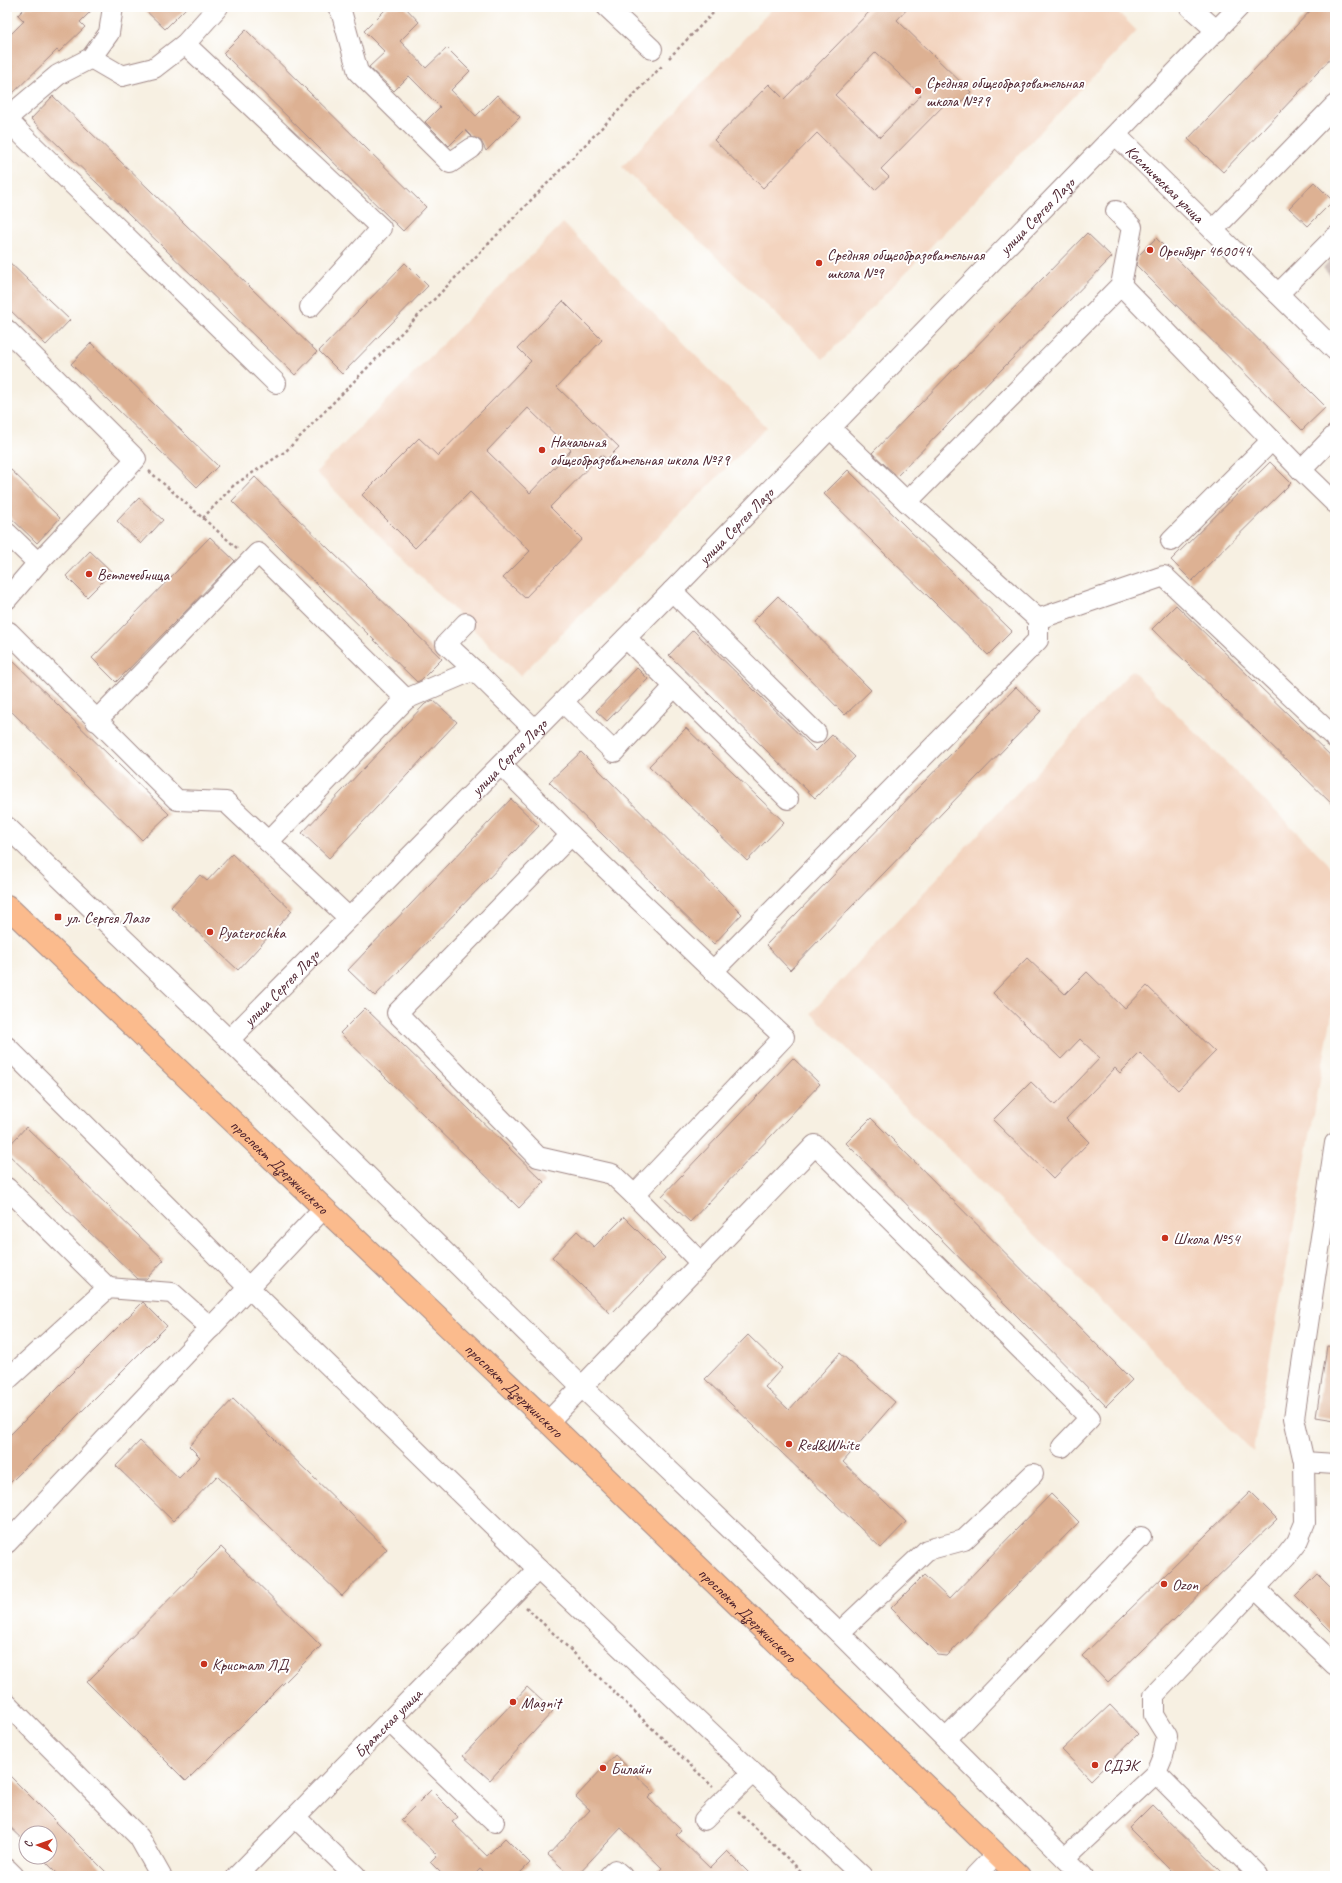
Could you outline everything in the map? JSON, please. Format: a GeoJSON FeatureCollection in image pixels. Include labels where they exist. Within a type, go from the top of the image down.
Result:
{"type":"FeatureCollection","features":[{"type":"Feature","properties":{"kind":"main road","name":"проспект Дзержинского"},"geometry":{"type":"LineString","coordinates":[[7,906],[548,1422],[1019,1876]]}},
{"type":"Feature","properties":{"kind":"street"},"geometry":{"type":"LineString","coordinates":[[113,7],[108,33],[91,58],[58,75],[7,119],[276,383]]}},
{"type":"Feature","properties":{"kind":"street"},"geometry":{"type":"LineString","coordinates":[[91,58],[122,76],[154,68],[185,44],[218,7]]}},
{"type":"Feature","properties":{"kind":"street"},"geometry":{"type":"LineString","coordinates":[[338,7],[342,10],[358,72],[450,163],[472,148]]}},
{"type":"Feature","properties":{"kind":"street"},"geometry":{"type":"LineString","coordinates":[[607,7],[652,49]]}},
{"type":"Feature","properties":{"kind":"street"},"geometry":{"type":"LineString","coordinates":[[1190,7],[1217,31]]}},
{"type":"Feature","properties":{"kind":"street","name":"улица Сергея Лазо"},"geometry":{"type":"LineString","coordinates":[[229,1040],[672,592],[1239,7]]}},
{"type":"Feature","properties":{"kind":"street"},"geometry":{"type":"LineString","coordinates":[[185,44],[381,228],[310,307]]}},
{"type":"Feature","properties":{"kind":"street"},"geometry":{"type":"LineString","coordinates":[[1213,230],[1335,105]]}},
{"type":"Feature","properties":{"kind":"street","name":"Космическая улица"},"geometry":{"type":"LineString","coordinates":[[1116,135],[1335,350]]}},
{"type":"Feature","properties":{"kind":"street"},"geometry":{"type":"LineString","coordinates":[[907,502],[1121,284],[1132,227],[1116,211]]}},
{"type":"Feature","properties":{"kind":"street"},"geometry":{"type":"LineString","coordinates":[[1278,294],[1335,237]]}},
{"type":"Feature","properties":{"kind":"street"},"geometry":{"type":"LineString","coordinates":[[1121,284],[1301,470],[1335,503]]}},
{"type":"Feature","properties":{"kind":"street"},"geometry":{"type":"LineString","coordinates":[[7,330],[136,459],[38,563],[7,599]]}},
{"type":"Feature","properties":{"kind":"street"},"geometry":{"type":"LineString","coordinates":[[714,971],[1038,640],[1038,619],[907,502],[830,428]]}},
{"type":"Feature","properties":{"kind":"street"},"geometry":{"type":"LineString","coordinates":[[1301,470],[1335,435]]}},
{"type":"Feature","properties":{"kind":"street"},"geometry":{"type":"LineString","coordinates":[[1171,541],[1272,440]]}},
{"type":"Feature","properties":{"kind":"street"},"geometry":{"type":"LineString","coordinates":[[7,533],[38,563]]}},
{"type":"Feature","properties":{"kind":"street"},"geometry":{"type":"LineString","coordinates":[[96,721],[258,553],[406,699]]}},
{"type":"Feature","properties":{"kind":"street"},"geometry":{"type":"LineString","coordinates":[[1038,619],[1164,576],[1335,738]]}},
{"type":"Feature","properties":{"kind":"street"},"geometry":{"type":"LineString","coordinates":[[672,592],[816,733]]}},
{"type":"Feature","properties":{"kind":"street"},"geometry":{"type":"LineString","coordinates":[[466,623],[446,644],[535,730]]}},
{"type":"Feature","properties":{"kind":"street"},"geometry":{"type":"LineString","coordinates":[[9,632],[96,721],[177,800],[226,802],[349,918]]}},
{"type":"Feature","properties":{"kind":"street"},"geometry":{"type":"LineString","coordinates":[[626,638],[788,799]]}},
{"type":"Feature","properties":{"kind":"street"},"geometry":{"type":"LineString","coordinates":[[268,842],[406,699],[474,670]]}},
{"type":"Feature","properties":{"kind":"street"},"geometry":{"type":"LineString","coordinates":[[563,702],[614,752],[674,687]]}},
{"type":"Feature","properties":{"kind":"street"},"geometry":{"type":"LineString","coordinates":[[501,765],[571,835],[784,1037],[634,1195]]}},
{"type":"Feature","properties":{"kind":"street"},"geometry":{"type":"LineString","coordinates":[[7,827],[229,1040],[582,1387],[838,1632],[1083,1876]]}},
{"type":"Feature","properties":{"kind":"street"},"geometry":{"type":"LineString","coordinates":[[571,835],[397,1013],[538,1157],[612,1174],[701,1263]]}},
{"type":"Feature","properties":{"kind":"street"},"geometry":{"type":"LineString","coordinates":[[7,1047],[248,1288],[538,1569],[862,1876]]}},
{"type":"Feature","properties":{"kind":"street"},"geometry":{"type":"LineString","coordinates":[[1065,1858],[1156,1773],[1163,1756],[1167,1736],[1154,1715],[1154,1695],[1286,1556],[1297,1542],[1305,1523],[1304,1462],[1294,1418],[1335,1143]]}},
{"type":"Feature","properties":{"kind":"street"},"geometry":{"type":"LineString","coordinates":[[548,1422],[815,1145],[1090,1418],[1062,1447]]}},
{"type":"Feature","properties":{"kind":"street"},"geometry":{"type":"LineString","coordinates":[[7,1188],[108,1288],[172,1293],[211,1328]]}},
{"type":"Feature","properties":{"kind":"street"},"geometry":{"type":"LineString","coordinates":[[7,1543],[323,1209]]}},
{"type":"Feature","properties":{"kind":"street"},"geometry":{"type":"LineString","coordinates":[[7,1380],[108,1288]]}},
{"type":"Feature","properties":{"kind":"street"},"geometry":{"type":"LineString","coordinates":[[1304,1462],[1335,1464]]}},
{"type":"Feature","properties":{"kind":"street"},"geometry":{"type":"LineString","coordinates":[[838,1632],[927,1550],[964,1540],[1033,1474]]}},
{"type":"Feature","properties":{"kind":"street"},"geometry":{"type":"LineString","coordinates":[[946,1739],[1141,1537]]}},
{"type":"Feature","properties":{"kind":"street","name":"Братская улица"},"geometry":{"type":"LineString","coordinates":[[237,1876],[538,1569]]}},
{"type":"Feature","properties":{"kind":"street"},"geometry":{"type":"LineString","coordinates":[[1256,1588],[1335,1665]]}},
{"type":"Feature","properties":{"kind":"street"},"geometry":{"type":"LineString","coordinates":[[7,1704],[139,1837],[154,1873]]}},
{"type":"Feature","properties":{"kind":"street"},"geometry":{"type":"LineString","coordinates":[[389,1721],[494,1822]]}},
{"type":"Feature","properties":{"kind":"street"},"geometry":{"type":"LineString","coordinates":[[704,1820],[752,1773]]}},
{"type":"Feature","properties":{"kind":"street"},"geometry":{"type":"LineString","coordinates":[[1156,1773],[1258,1876]]}},
{"type":"Feature","properties":{"kind":"street"},"geometry":{"type":"LineString","coordinates":[[295,1817],[356,1876]]}},
{"type":"Feature","properties":{"kind":"street"},"geometry":{"type":"LineString","coordinates":[[975,1876],[996,1854]]}},
{"type":"Feature","properties":{"kind":"street"},"geometry":{"type":"LineString","coordinates":[[7,1869],[14,1876]]}},
{"type":"Feature","properties":{"kind":"street"},"geometry":{"type":"LineString","coordinates":[[609,1876],[615,1870],[622,1876]]}},
{"type":"Feature","properties":{"kind":"path"},"geometry":{"type":"LineString","coordinates":[[203,518],[234,485],[286,451],[719,7]]}},
{"type":"Feature","properties":{"kind":"path"},"geometry":{"type":"LineString","coordinates":[[136,459],[251,560]]}},
{"type":"Feature","properties":{"kind":"path"},"geometry":{"type":"LineString","coordinates":[[513,1594],[806,1876]]}},
{"type":"Feature","properties":{"kind":"shaded area","name":"Средняя общеобразовательная школа №9"},"geometry":{"type":"Polygon","coordinates":[[[774,7],[1113,7],[1137,31],[823,359],[622,167],[774,7]]]}},
{"type":"Feature","properties":{"kind":"shaded area","name":"Начальная общеобразовательная школа №79"},"geometry":{"type":"Polygon","coordinates":[[[563,223],[767,427],[520,676],[316,472],[563,223]]]}},
{"type":"Feature","properties":{"kind":"shaded area"},"geometry":{"type":"Polygon","coordinates":[[[1335,254],[1335,281],[1323,268],[1335,254]]]}},
{"type":"Feature","properties":{"kind":"shaded area","name":"Школа №54"},"geometry":{"type":"Polygon","coordinates":[[[1132,670],[1335,870],[1335,997],[1253,1451],[811,1013],[1132,670]]]}},
{"type":"Feature","properties":{"kind":"building"},"geometry":{"type":"Polygon","coordinates":[[[26,7],[95,7],[80,22],[85,27],[59,52],[57,50],[7,99],[7,38],[24,21],[18,15],[26,7]]]}},
{"type":"Feature","properties":{"kind":"building"},"geometry":{"type":"Polygon","coordinates":[[[142,7],[187,7],[165,29],[142,7]]]}},
{"type":"Feature","properties":{"kind":"building"},"geometry":{"type":"Polygon","coordinates":[[[388,7],[405,7],[419,22],[400,41],[426,68],[447,48],[470,71],[451,90],[476,116],[497,95],[520,117],[486,151],[481,141],[472,137],[465,130],[449,146],[425,122],[440,107],[409,76],[394,91],[369,67],[385,52],[364,31],[388,7]]]}},
{"type":"Feature","properties":{"kind":"building"},"geometry":{"type":"Polygon","coordinates":[[[874,7],[909,7],[897,20],[971,92],[957,106],[950,99],[881,169],[889,177],[875,190],[817,133],[763,188],[714,140],[769,84],[784,99],[874,7]],[[876,52],[835,95],[880,137],[921,95],[876,52]]]}},
{"type":"Feature","properties":{"kind":"building"},"geometry":{"type":"Polygon","coordinates":[[[1314,7],[1335,7],[1335,54],[1223,172],[1188,139],[1314,7]]]}},
{"type":"Feature","properties":{"kind":"building"},"geometry":{"type":"Polygon","coordinates":[[[246,30],[426,207],[403,231],[223,53],[246,30]]]}},
{"type":"Feature","properties":{"kind":"building"},"geometry":{"type":"Polygon","coordinates":[[[53,96],[317,352],[295,375],[31,119],[53,96]]]}},
{"type":"Feature","properties":{"kind":"building"},"geometry":{"type":"Polygon","coordinates":[[[1314,182],[1333,201],[1308,226],[1289,208],[1314,182]]]}},
{"type":"Feature","properties":{"kind":"building"},"geometry":{"type":"Polygon","coordinates":[[[1087,233],[1112,257],[897,476],[872,453],[1087,233]]]}},
{"type":"Feature","properties":{"kind":"building"},"geometry":{"type":"Polygon","coordinates":[[[1156,238],[1326,407],[1302,430],[1136,265],[1138,256],[1156,238]]]}},
{"type":"Feature","properties":{"kind":"building"},"geometry":{"type":"Polygon","coordinates":[[[7,260],[70,320],[46,345],[7,307],[7,260]]]}},
{"type":"Feature","properties":{"kind":"building"},"geometry":{"type":"Polygon","coordinates":[[[405,263],[428,286],[342,374],[319,351],[405,263]]]}},
{"type":"Feature","properties":{"kind":"building"},"geometry":{"type":"Polygon","coordinates":[[[563,301],[602,340],[557,387],[619,447],[607,459],[601,455],[550,507],[582,539],[525,598],[503,578],[530,551],[470,492],[415,548],[362,495],[419,438],[438,456],[531,361],[518,348],[563,301]],[[528,408],[487,451],[530,493],[571,450],[528,408]]]}},
{"type":"Feature","properties":{"kind":"building"},"geometry":{"type":"Polygon","coordinates":[[[91,343],[218,466],[197,487],[71,364],[91,343]]]}},
{"type":"Feature","properties":{"kind":"building"},"geometry":{"type":"Polygon","coordinates":[[[1270,462],[1291,483],[1192,581],[1171,560],[1270,462]]]}},
{"type":"Feature","properties":{"kind":"building"},"geometry":{"type":"Polygon","coordinates":[[[7,466],[60,518],[37,543],[7,514],[7,466]]]}},
{"type":"Feature","properties":{"kind":"building"},"geometry":{"type":"Polygon","coordinates":[[[848,470],[1012,631],[988,655],[824,494],[848,470]]]}},
{"type":"Feature","properties":{"kind":"building"},"geometry":{"type":"Polygon","coordinates":[[[255,477],[442,659],[421,680],[417,682],[232,501],[255,477]]]}},
{"type":"Feature","properties":{"kind":"building"},"geometry":{"type":"Polygon","coordinates":[[[139,498],[163,520],[141,544],[117,521],[139,498]]]}},
{"type":"Feature","properties":{"kind":"building"},"geometry":{"type":"Polygon","coordinates":[[[210,537],[235,561],[116,682],[92,658],[210,537]]]}},
{"type":"Feature","properties":{"kind":"building","name":"Ветлечебница"},"geometry":{"type":"Polygon","coordinates":[[[90,551],[112,572],[87,597],[66,576],[90,551]]]}},
{"type":"Feature","properties":{"kind":"building"},"geometry":{"type":"Polygon","coordinates":[[[778,596],[871,690],[845,715],[753,621],[778,596]]]}},
{"type":"Feature","properties":{"kind":"building"},"geometry":{"type":"Polygon","coordinates":[[[1176,605],[1335,760],[1335,807],[1152,629],[1176,605]]]}},
{"type":"Feature","properties":{"kind":"building"},"geometry":{"type":"Polygon","coordinates":[[[693,630],[816,751],[832,735],[855,757],[815,798],[669,655],[693,630]]]}},
{"type":"Feature","properties":{"kind":"building"},"geometry":{"type":"Polygon","coordinates":[[[7,655],[169,814],[142,840],[7,707],[7,655]]]}},
{"type":"Feature","properties":{"kind":"building"},"geometry":{"type":"Polygon","coordinates":[[[637,668],[648,679],[607,721],[596,711],[637,668]]]}},
{"type":"Feature","properties":{"kind":"building"},"geometry":{"type":"Polygon","coordinates":[[[1016,687],[1041,711],[790,970],[766,945],[1016,687]]]}},
{"type":"Feature","properties":{"kind":"building"},"geometry":{"type":"Polygon","coordinates":[[[433,700],[457,722],[329,858],[302,833],[425,704],[433,700]]]}},
{"type":"Feature","properties":{"kind":"building"},"geometry":{"type":"Polygon","coordinates":[[[686,728],[784,822],[747,861],[649,766],[686,728]]]}},
{"type":"Feature","properties":{"kind":"building"},"geometry":{"type":"Polygon","coordinates":[[[581,752],[742,914],[714,944],[549,782],[581,752]]]}},
{"type":"Feature","properties":{"kind":"building"},"geometry":{"type":"Polygon","coordinates":[[[511,799],[539,826],[375,996],[348,970],[511,799]]]}},
{"type":"Feature","properties":{"kind":"building"},"geometry":{"type":"Polygon","coordinates":[[[232,854],[292,911],[238,970],[171,907],[200,875],[207,881],[232,854]]]}},
{"type":"Feature","properties":{"kind":"building"},"geometry":{"type":"Polygon","coordinates":[[[1027,958],[1065,994],[1087,972],[1125,1009],[1147,986],[1215,1052],[1178,1090],[1140,1053],[1120,1073],[1115,1068],[1066,1119],[1089,1142],[1053,1179],[993,1120],[1031,1082],[1055,1105],[1100,1058],[1080,1039],[1061,1059],[993,993],[1027,958]]]}},
{"type":"Feature","properties":{"kind":"building"},"geometry":{"type":"Polygon","coordinates":[[[365,1008],[544,1182],[519,1208],[340,1033],[365,1008]]]}},
{"type":"Feature","properties":{"kind":"building"},"geometry":{"type":"Polygon","coordinates":[[[793,1058],[820,1084],[690,1222],[662,1196],[793,1058]]]}},
{"type":"Feature","properties":{"kind":"building"},"geometry":{"type":"Polygon","coordinates":[[[871,1118],[1132,1380],[1106,1406],[846,1143],[871,1118]]]}},
{"type":"Feature","properties":{"kind":"building"},"geometry":{"type":"Polygon","coordinates":[[[26,1127],[164,1260],[146,1279],[138,1279],[7,1153],[7,1148],[26,1127]]]}},
{"type":"Feature","properties":{"kind":"building"},"geometry":{"type":"Polygon","coordinates":[[[624,1217],[665,1258],[611,1314],[552,1257],[577,1231],[594,1247],[624,1217]]]}},
{"type":"Feature","properties":{"kind":"building"},"geometry":{"type":"Polygon","coordinates":[[[143,1302],[167,1326],[7,1486],[7,1438],[143,1302]]]}},
{"type":"Feature","properties":{"kind":"building"},"geometry":{"type":"Polygon","coordinates":[[[748,1335],[782,1368],[765,1387],[789,1410],[840,1353],[895,1402],[843,1462],[906,1522],[881,1548],[705,1379],[748,1335]]]}},
{"type":"Feature","properties":{"kind":"building"},"geometry":{"type":"Polygon","coordinates":[[[1327,1346],[1335,1347],[1335,1420],[1316,1417],[1327,1346]]]}},
{"type":"Feature","properties":{"kind":"building"},"geometry":{"type":"Polygon","coordinates":[[[233,1399],[387,1549],[342,1596],[217,1476],[173,1521],[116,1466],[140,1441],[179,1478],[200,1457],[189,1446],[233,1399]]]}},
{"type":"Feature","properties":{"kind":"building"},"geometry":{"type":"Polygon","coordinates":[[[1250,1492],[1277,1519],[1108,1683],[1082,1656],[1250,1492]]]}},
{"type":"Feature","properties":{"kind":"building"},"geometry":{"type":"Polygon","coordinates":[[[1051,1494],[1079,1522],[947,1656],[938,1655],[891,1608],[924,1575],[949,1599],[1051,1494]]]}},
{"type":"Feature","properties":{"kind":"building","name":"Кристалл ЛД"},"geometry":{"type":"Polygon","coordinates":[[[221,1547],[321,1646],[186,1781],[87,1682],[221,1547]]]}},
{"type":"Feature","properties":{"kind":"building"},"geometry":{"type":"Polygon","coordinates":[[[1317,1574],[1335,1592],[1335,1636],[1295,1596],[1317,1574]]]}},
{"type":"Feature","properties":{"kind":"building"},"geometry":{"type":"Polygon","coordinates":[[[527,1687],[553,1711],[490,1780],[463,1756],[527,1687]]]}},
{"type":"Feature","properties":{"kind":"building"},"geometry":{"type":"Polygon","coordinates":[[[1110,1705],[1138,1734],[1091,1780],[1062,1750],[1110,1705]]]}},
{"type":"Feature","properties":{"kind":"building"},"geometry":{"type":"Polygon","coordinates":[[[615,1755],[654,1792],[648,1798],[681,1830],[676,1835],[710,1868],[727,1851],[752,1876],[654,1876],[662,1868],[621,1828],[576,1876],[571,1876],[548,1855],[590,1810],[576,1797],[615,1755]]]}},
{"type":"Feature","properties":{"kind":"building"},"geometry":{"type":"Polygon","coordinates":[[[7,1773],[110,1876],[60,1876],[49,1865],[58,1865],[58,1825],[18,1825],[18,1834],[7,1824],[7,1773]]]}},
{"type":"Feature","properties":{"kind":"building"},"geometry":{"type":"Polygon","coordinates":[[[431,1790],[458,1817],[452,1822],[487,1856],[505,1838],[530,1863],[517,1876],[487,1876],[480,1869],[473,1876],[444,1876],[430,1862],[437,1855],[401,1820],[431,1790]]]}},
{"type":"Feature","properties":{"kind":"building"},"geometry":{"type":"Polygon","coordinates":[[[1152,1805],[1224,1876],[1177,1876],[1129,1828],[1152,1805]]]}},
{"type":"Feature","properties":{"kind":"place","name":"Средняя общеобразовательная школа №79"},"geometry":{"type":"Point","coordinates":[918,91]}},
{"type":"Feature","properties":{"kind":"place","name":"Оренбург 460044"},"geometry":{"type":"Point","coordinates":[1150,250]}},
{"type":"Feature","properties":{"kind":"place","name":"Средняя общеобразовательная школа №9"},"geometry":{"type":"Point","coordinates":[819,263]}},
{"type":"Feature","properties":{"kind":"place","name":"Начальная общеобразовательная школа №79"},"geometry":{"type":"Point","coordinates":[542,450]}},
{"type":"Feature","properties":{"kind":"place","name":"Ветлечебница"},"geometry":{"type":"Point","coordinates":[89,574]}},
{"type":"Feature","properties":{"kind":"place","name":"ул. Сергея Лазо"},"geometry":{"type":"Point","coordinates":[58,917]}},
{"type":"Feature","properties":{"kind":"place","name":"Pyaterochka"},"geometry":{"type":"Point","coordinates":[210,932]}},
{"type":"Feature","properties":{"kind":"place","name":"Школа №54"},"geometry":{"type":"Point","coordinates":[1165,1238]}},
{"type":"Feature","properties":{"kind":"place","name":"Red&White"},"geometry":{"type":"Point","coordinates":[789,1444]}},
{"type":"Feature","properties":{"kind":"place","name":"Ozon"},"geometry":{"type":"Point","coordinates":[1164,1584]}},
{"type":"Feature","properties":{"kind":"place","name":"Кристалл ЛД"},"geometry":{"type":"Point","coordinates":[204,1664]}},
{"type":"Feature","properties":{"kind":"place","name":"Magnit"},"geometry":{"type":"Point","coordinates":[513,1702]}},
{"type":"Feature","properties":{"kind":"place","name":"СДЭК"},"geometry":{"type":"Point","coordinates":[1095,1765]}},
{"type":"Feature","properties":{"kind":"place","name":"Билайн"},"geometry":{"type":"Point","coordinates":[603,1768]}}]}
